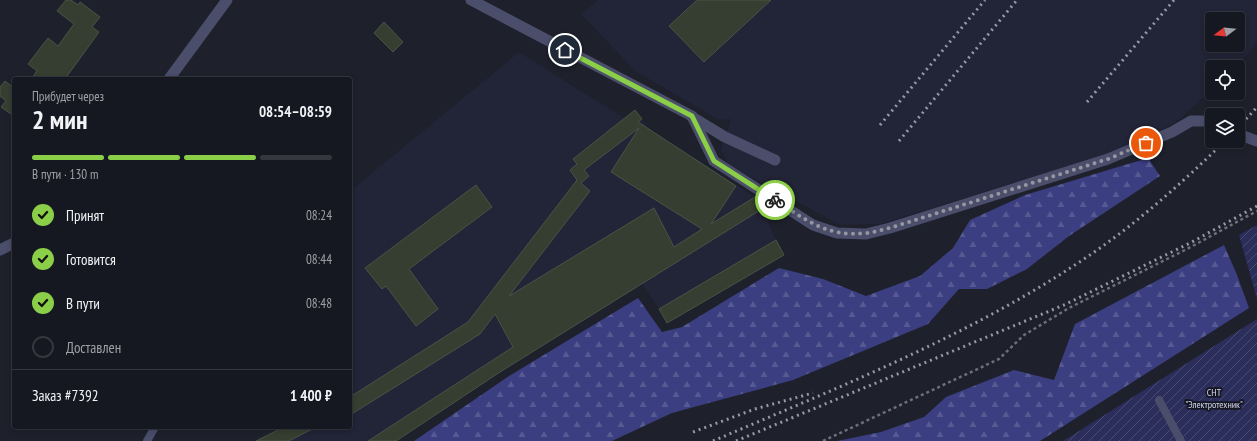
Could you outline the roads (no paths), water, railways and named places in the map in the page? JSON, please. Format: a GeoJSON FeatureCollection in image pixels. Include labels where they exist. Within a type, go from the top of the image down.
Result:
{"type":"FeatureCollection","features":[{"type":"Feature","properties":{"kind":"street"},"geometry":{"type":"LineString","coordinates":[[170,77],[227,0]]}},
{"type":"Feature","properties":{"kind":"street"},"geometry":{"type":"LineString","coordinates":[[471,0],[692,116],[725,137],[776,160]]}},
{"type":"Feature","properties":{"kind":"street"},"geometry":{"type":"LineString","coordinates":[[692,116],[714,161],[813,224],[837,233],[866,234],[890,228],[1108,159],[1172,132],[1191,121],[1205,121]]}},
{"type":"Feature","properties":{"kind":"street"},"geometry":{"type":"LineString","coordinates":[[1245,137],[1257,141]]}},
{"type":"Feature","properties":{"kind":"street"},"geometry":{"type":"LineString","coordinates":[[0,250],[12,243]]}},
{"type":"Feature","properties":{"kind":"lane"},"geometry":{"type":"LineString","coordinates":[[1159,400],[1181,441]]}},
{"type":"Feature","properties":{"kind":"lane"},"geometry":{"type":"LineString","coordinates":[[147,441],[154,429]]}},
{"type":"Feature","properties":{"kind":"railway"},"geometry":{"type":"LineString","coordinates":[[880,125],[985,0]]}},
{"type":"Feature","properties":{"kind":"railway"},"geometry":{"type":"LineString","coordinates":[[899,141],[1017,0]]}},
{"type":"Feature","properties":{"kind":"railway"},"geometry":{"type":"LineString","coordinates":[[1087,102],[1174,0]]}},
{"type":"Feature","properties":{"kind":"railway"},"geometry":{"type":"LineString","coordinates":[[1245,120],[1257,107]]}},
{"type":"Feature","properties":{"kind":"railway"},"geometry":{"type":"LineString","coordinates":[[713,441],[903,359],[1040,287],[1103,246],[1139,218],[1192,173],[1218,148]]}},
{"type":"Feature","properties":{"kind":"railway"},"geometry":{"type":"LineString","coordinates":[[736,441],[1064,305],[1192,242],[1257,206]]}},
{"type":"Feature","properties":{"kind":"railway"},"geometry":{"type":"LineString","coordinates":[[693,432],[755,409],[813,393]]}},
{"type":"Feature","properties":{"kind":"park label","name":"СНТ \"Электротехник\""},"geometry":{"type":"Point","coordinates":[1214,398]}}]}
